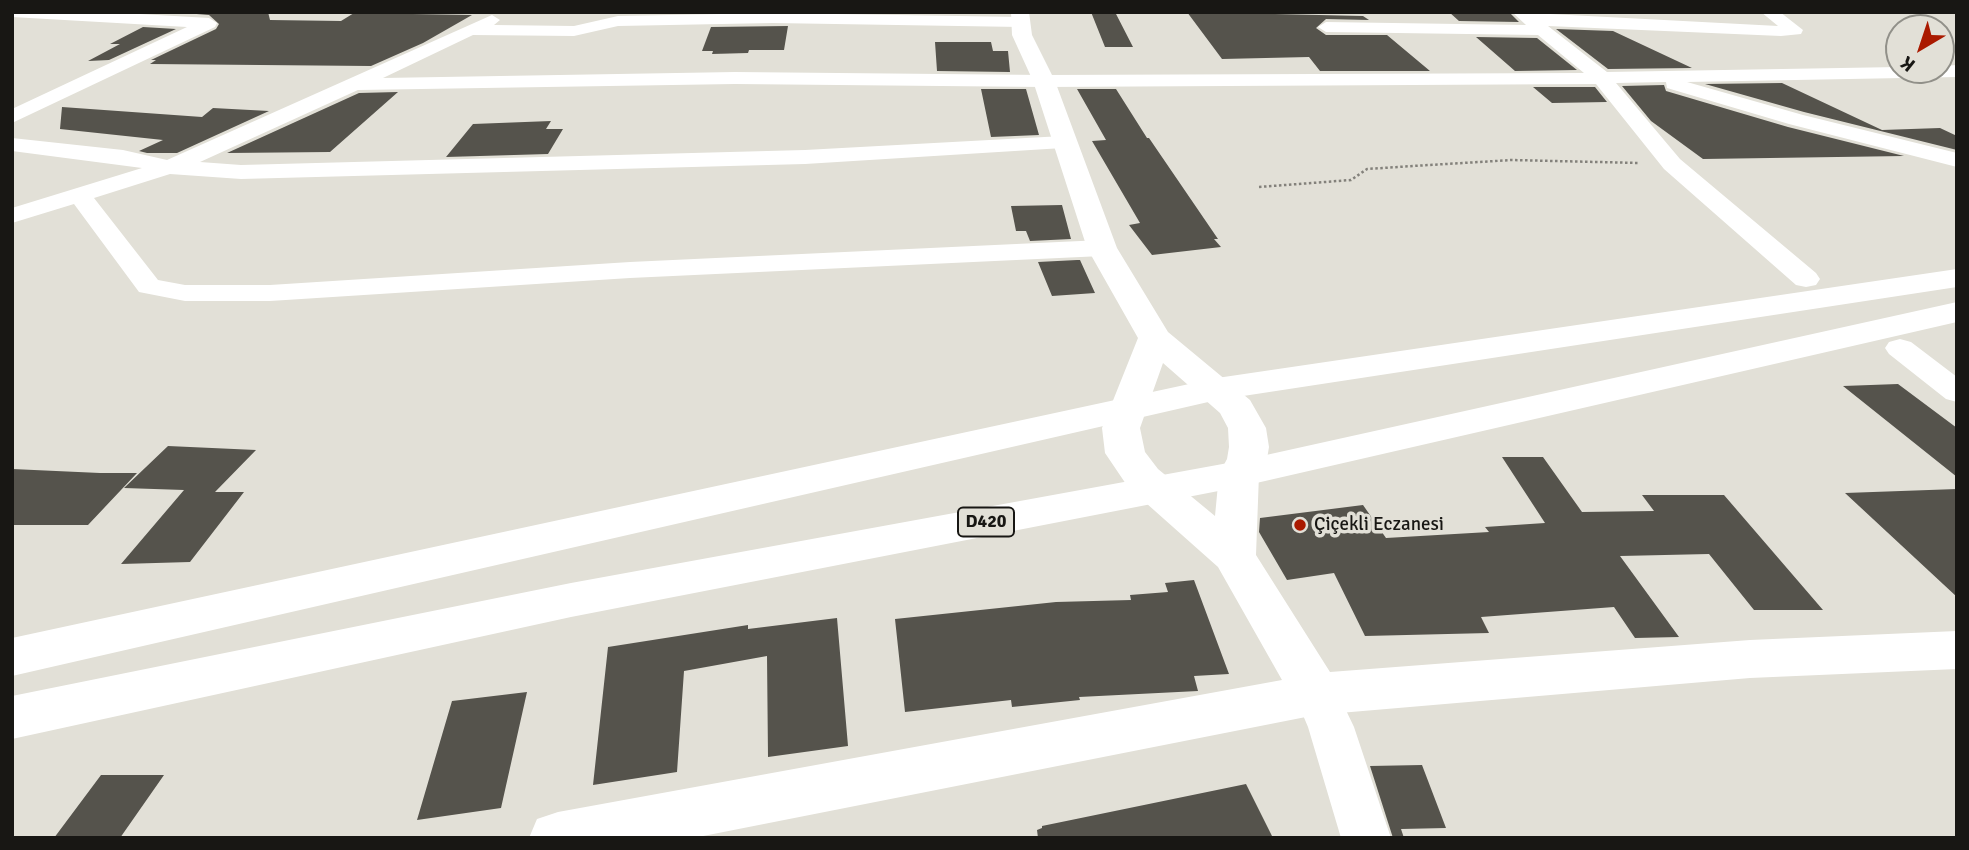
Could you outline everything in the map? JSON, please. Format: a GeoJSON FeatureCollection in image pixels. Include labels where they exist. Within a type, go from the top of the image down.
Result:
{"type":"FeatureCollection","features":[{"type":"Feature","properties":{"kind":"main road"},"geometry":{"type":"LineString","coordinates":[[1021,17],[1022,35],[1044,81],[1102,248],[1155,338],[1217,388],[1237,408],[1247,428],[1247,458],[1239,474],[1234,556]]}},
{"type":"Feature","properties":{"kind":"main road"},"geometry":{"type":"LineString","coordinates":[[12,657],[1217,388],[1957,278]]}},
{"type":"Feature","properties":{"kind":"main road","name":"D420"},"geometry":{"type":"LineString","coordinates":[[12,718],[571,600],[1239,474],[1957,312]]}},
{"type":"Feature","properties":{"kind":"main road"},"geometry":{"type":"LineString","coordinates":[[1155,338],[1121,428],[1125,453],[1143,478],[1234,556],[1316,694]]}},
{"type":"Feature","properties":{"kind":"main road"},"geometry":{"type":"LineString","coordinates":[[558,838],[1316,694],[1750,659],[1957,650]]}},
{"type":"Feature","properties":{"kind":"street"},"geometry":{"type":"LineString","coordinates":[[12,12],[209,23],[12,117]]}},
{"type":"Feature","properties":{"kind":"street"},"geometry":{"type":"LineString","coordinates":[[12,216],[169,167],[221,146],[473,30],[506,12]]}},
{"type":"Feature","properties":{"kind":"street"},"geometry":{"type":"LineString","coordinates":[[1311,12],[1338,43]]}},
{"type":"Feature","properties":{"kind":"street"},"geometry":{"type":"LineString","coordinates":[[1326,27],[1530,21],[1795,30],[1769,12]]}},
{"type":"Feature","properties":{"kind":"street"},"geometry":{"type":"LineString","coordinates":[[473,30],[574,31],[618,21],[775,15],[1021,17]]}},
{"type":"Feature","properties":{"kind":"street"},"geometry":{"type":"LineString","coordinates":[[1530,21],[1601,77],[1672,164],[1806,279]]}},
{"type":"Feature","properties":{"kind":"street"},"geometry":{"type":"LineString","coordinates":[[355,84],[735,78],[1044,81],[1363,72],[1601,77],[1957,71]]}},
{"type":"Feature","properties":{"kind":"street"},"geometry":{"type":"LineString","coordinates":[[1651,76],[1702,94],[1957,160]]}},
{"type":"Feature","properties":{"kind":"street"},"geometry":{"type":"LineString","coordinates":[[12,144],[123,157],[169,167],[241,172],[804,157],[1063,142]]}},
{"type":"Feature","properties":{"kind":"street"},"geometry":{"type":"LineString","coordinates":[[80,196],[149,286],[185,293],[270,293],[630,270],[1102,248]]}},
{"type":"Feature","properties":{"kind":"street"},"geometry":{"type":"LineString","coordinates":[[1900,348],[1957,392]]}},
{"type":"Feature","properties":{"kind":"street"},"geometry":{"type":"LineString","coordinates":[[1316,694],[1331,727],[1366,838]]}},
{"type":"Feature","properties":{"kind":"path"},"geometry":{"type":"LineString","coordinates":[[1259,187],[1351,180],[1367,169],[1512,160],[1672,164]]}},
{"type":"Feature","properties":{"kind":"building"},"geometry":{"type":"Polygon","coordinates":[[[172,12],[268,12],[270,20],[341,21],[354,13],[472,15],[423,43],[371,66],[150,64],[156,60],[151,60],[216,29],[219,24],[209,15],[172,12]]]}},
{"type":"Feature","properties":{"kind":"building"},"geometry":{"type":"Polygon","coordinates":[[[1091,12],[1115,12],[1133,47],[1105,47],[1091,12]]]}},
{"type":"Feature","properties":{"kind":"building"},"geometry":{"type":"Polygon","coordinates":[[[1187,12],[1363,16],[1369,20],[1326,19],[1316,28],[1326,35],[1387,35],[1430,71],[1320,71],[1309,57],[1222,59],[1187,12]]]}},
{"type":"Feature","properties":{"kind":"building"},"geometry":{"type":"Polygon","coordinates":[[[1449,12],[1509,12],[1519,22],[1459,21],[1449,12]]]}},
{"type":"Feature","properties":{"kind":"building"},"geometry":{"type":"Polygon","coordinates":[[[788,26],[784,50],[712,54],[713,51],[702,51],[711,27],[788,26]]]}},
{"type":"Feature","properties":{"kind":"building"},"geometry":{"type":"Polygon","coordinates":[[[143,27],[176,29],[109,60],[88,61],[120,44],[110,44],[143,27]]]}},
{"type":"Feature","properties":{"kind":"building"},"geometry":{"type":"Polygon","coordinates":[[[1556,29],[1613,31],[1692,68],[1608,69],[1556,29]]]}},
{"type":"Feature","properties":{"kind":"building"},"geometry":{"type":"Polygon","coordinates":[[[1476,37],[1537,38],[1577,70],[1515,71],[1476,37]]]}},
{"type":"Feature","properties":{"kind":"building"},"geometry":{"type":"Polygon","coordinates":[[[935,42],[991,42],[993,51],[1008,51],[1010,72],[937,71],[935,42]]]}},
{"type":"Feature","properties":{"kind":"building"},"geometry":{"type":"Polygon","coordinates":[[[1782,83],[1882,130],[1940,128],[1957,136],[1957,150],[1705,84],[1782,83]]]}},
{"type":"Feature","properties":{"kind":"building"},"geometry":{"type":"Polygon","coordinates":[[[1664,85],[1666,91],[1788,127],[1904,156],[1703,159],[1651,121],[1622,86],[1664,85]]]}},
{"type":"Feature","properties":{"kind":"building"},"geometry":{"type":"Polygon","coordinates":[[[1533,87],[1595,87],[1607,102],[1552,103],[1533,87]]]}},
{"type":"Feature","properties":{"kind":"building"},"geometry":{"type":"Polygon","coordinates":[[[981,89],[1026,89],[1039,135],[991,137],[981,89]]]}},
{"type":"Feature","properties":{"kind":"building"},"geometry":{"type":"Polygon","coordinates":[[[1077,89],[1116,89],[1221,247],[1152,255],[1129,225],[1140,223],[1092,141],[1106,140],[1077,89]]]}},
{"type":"Feature","properties":{"kind":"building"},"geometry":{"type":"Polygon","coordinates":[[[398,92],[330,152],[227,153],[359,93],[398,92]]]}},
{"type":"Feature","properties":{"kind":"building"},"geometry":{"type":"Polygon","coordinates":[[[62,107],[202,117],[213,108],[269,111],[177,153],[147,153],[139,151],[163,140],[60,129],[62,107]]]}},
{"type":"Feature","properties":{"kind":"building"},"geometry":{"type":"Polygon","coordinates":[[[551,121],[546,129],[563,129],[548,154],[446,157],[473,124],[551,121]]]}},
{"type":"Feature","properties":{"kind":"building"},"geometry":{"type":"Polygon","coordinates":[[[1062,205],[1071,239],[1030,241],[1026,231],[1016,231],[1011,206],[1062,205]]]}},
{"type":"Feature","properties":{"kind":"building"},"geometry":{"type":"Polygon","coordinates":[[[1080,260],[1095,293],[1052,296],[1038,262],[1080,260]]]}},
{"type":"Feature","properties":{"kind":"building"},"geometry":{"type":"Polygon","coordinates":[[[1898,384],[1957,428],[1957,477],[1843,386],[1898,384]]]}},
{"type":"Feature","properties":{"kind":"building"},"geometry":{"type":"Polygon","coordinates":[[[168,446],[256,450],[215,492],[244,492],[190,562],[121,564],[184,490],[124,488],[168,446]]]}},
{"type":"Feature","properties":{"kind":"building"},"geometry":{"type":"Polygon","coordinates":[[[1502,457],[1543,457],[1582,512],[1654,511],[1642,495],[1724,495],[1823,610],[1754,610],[1709,554],[1620,556],[1679,637],[1635,638],[1614,607],[1481,617],[1489,633],[1365,636],[1334,573],[1287,580],[1259,532],[1260,518],[1363,505],[1386,538],[1489,532],[1485,527],[1545,523],[1502,457]]]}},
{"type":"Feature","properties":{"kind":"building"},"geometry":{"type":"Polygon","coordinates":[[[12,469],[137,473],[88,525],[12,525],[12,469]]]}},
{"type":"Feature","properties":{"kind":"building"},"geometry":{"type":"Polygon","coordinates":[[[1957,489],[1957,597],[1845,493],[1957,489]]]}},
{"type":"Feature","properties":{"kind":"building"},"geometry":{"type":"Polygon","coordinates":[[[1194,580],[1229,674],[1194,676],[1198,691],[1079,697],[1080,700],[1012,707],[1011,700],[905,712],[895,619],[1056,602],[1131,600],[1130,595],[1168,592],[1165,583],[1194,580]]]}},
{"type":"Feature","properties":{"kind":"building"},"geometry":{"type":"Polygon","coordinates":[[[837,618],[848,746],[768,757],[767,656],[684,671],[677,772],[593,785],[608,647],[748,625],[748,629],[837,618]]]}},
{"type":"Feature","properties":{"kind":"building"},"geometry":{"type":"Polygon","coordinates":[[[527,692],[501,808],[417,820],[452,701],[527,692]]]}},
{"type":"Feature","properties":{"kind":"building"},"geometry":{"type":"Polygon","coordinates":[[[1422,765],[1446,828],[1401,829],[1404,838],[1393,838],[1370,766],[1422,765]]]}},
{"type":"Feature","properties":{"kind":"building"},"geometry":{"type":"Polygon","coordinates":[[[101,775],[164,775],[120,838],[54,838],[101,775]]]}},
{"type":"Feature","properties":{"kind":"building"},"geometry":{"type":"Polygon","coordinates":[[[1246,784],[1273,838],[1038,838],[1037,830],[1042,826],[1246,784]]]}},
{"type":"Feature","properties":{"kind":"place","name":"Çiçekli Eczanesi"},"geometry":{"type":"Point","coordinates":[1300,525]}}]}
